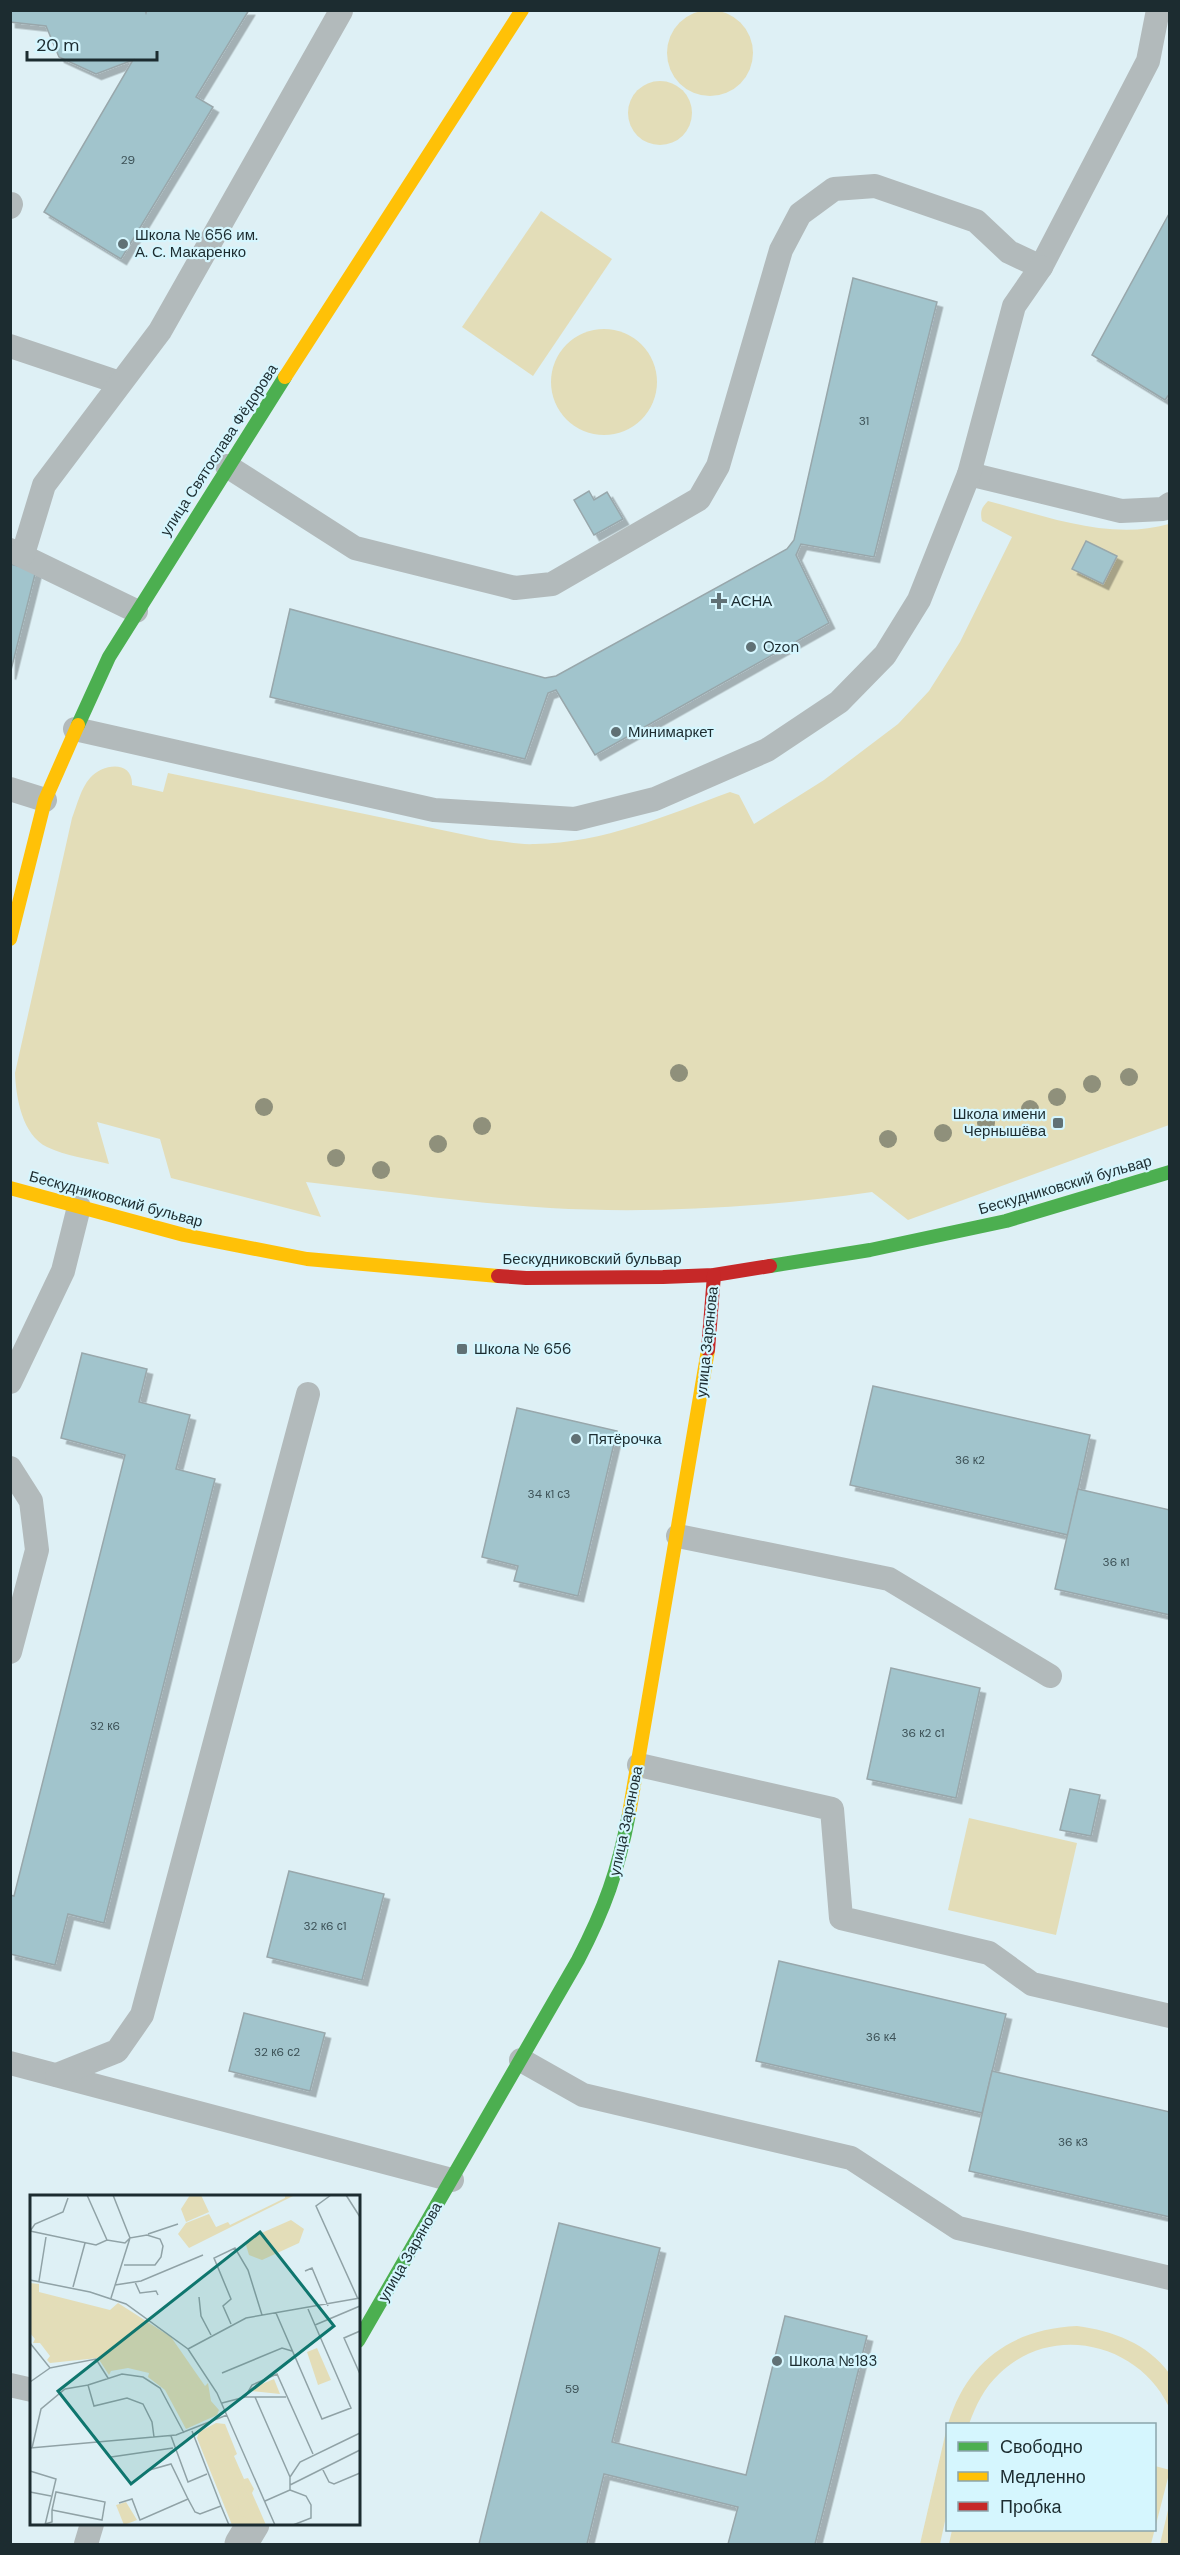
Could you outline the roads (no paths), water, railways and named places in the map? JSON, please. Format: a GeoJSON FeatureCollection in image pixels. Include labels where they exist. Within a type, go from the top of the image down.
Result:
{"type":"FeatureCollection","features":[{"type":"Feature","properties":{"kind":"street","name":"улица Святослава Фёдорова"},"geometry":{"type":"LineString","coordinates":[[10,939],[45,800],[109,657],[227,466],[522,10]]}},
{"type":"Feature","properties":{"kind":"street","name":"Бескудниковский бульвар"},"geometry":{"type":"LineString","coordinates":[[10,1188],[184,1234],[307,1259],[526,1278],[714,1275],[870,1250],[1006,1221],[1170,1172]]}},
{"type":"Feature","properties":{"kind":"street","name":"улица Зарянова"},"geometry":{"type":"LineString","coordinates":[[360,2338],[521,2060],[601,1916],[619,1864],[639,1765],[710,1346],[714,1275]]}},
{"type":"Feature","properties":{"kind":"street"},"geometry":{"type":"LineString","coordinates":[[241,2544],[252,2525]]}},
{"type":"Feature","properties":{"kind":"lane"},"geometry":{"type":"LineString","coordinates":[[75,729],[434,810],[575,819],[655,799],[767,750],[839,702],[885,655],[919,600],[969,474],[1014,306],[1041,267],[1148,61],[1158,10]]}},
{"type":"Feature","properties":{"kind":"lane"},"geometry":{"type":"LineString","coordinates":[[136,610],[17,552],[44,485],[160,331],[340,11]]}},
{"type":"Feature","properties":{"kind":"lane"},"geometry":{"type":"LineString","coordinates":[[227,466],[355,548],[515,588],[552,584],[699,499],[718,466],[781,250],[800,214],[834,189],[875,186],[976,221],[1009,252],[1041,267]]}},
{"type":"Feature","properties":{"kind":"lane"},"geometry":{"type":"LineString","coordinates":[[10,346],[120,383]]}},
{"type":"Feature","properties":{"kind":"lane"},"geometry":{"type":"LineString","coordinates":[[969,474],[1121,511],[1163,509],[1170,504]]}},
{"type":"Feature","properties":{"kind":"lane"},"geometry":{"type":"LineString","coordinates":[[10,789],[45,800]]}},
{"type":"Feature","properties":{"kind":"lane"},"geometry":{"type":"LineString","coordinates":[[10,1382],[63,1271],[80,1207]]}},
{"type":"Feature","properties":{"kind":"lane"},"geometry":{"type":"LineString","coordinates":[[57,2075],[117,2051],[142,2015],[308,1394]]}},
{"type":"Feature","properties":{"kind":"lane"},"geometry":{"type":"LineString","coordinates":[[10,1468],[31,1501],[37,1550],[10,1652]]}},
{"type":"Feature","properties":{"kind":"lane"},"geometry":{"type":"LineString","coordinates":[[678,1536],[889,1579],[1050,1676]]}},
{"type":"Feature","properties":{"kind":"lane"},"geometry":{"type":"LineString","coordinates":[[639,1765],[832,1809],[841,1918],[988,1953],[1032,1984],[1170,2016]]}},
{"type":"Feature","properties":{"kind":"lane"},"geometry":{"type":"LineString","coordinates":[[521,2060],[583,2095],[851,2158],[958,2228],[1170,2278]]}},
{"type":"Feature","properties":{"kind":"lane"},"geometry":{"type":"LineString","coordinates":[[10,2063],[452,2180]]}},
{"type":"Feature","properties":{"kind":"lane"},"geometry":{"type":"LineString","coordinates":[[10,2385],[30,2390]]}},
{"type":"Feature","properties":{"kind":"lane"},"geometry":{"type":"LineString","coordinates":[[86,2544],[91,2525]]}},
{"type":"Feature","properties":{"kind":"place","name":"Школа № 656 им. А. С. Макаренко"},"geometry":{"type":"Point","coordinates":[123,244]}},
{"type":"Feature","properties":{"kind":"place","name":"АСНА"},"geometry":{"type":"Point","coordinates":[719,601]}},
{"type":"Feature","properties":{"kind":"place","name":"Ozon"},"geometry":{"type":"Point","coordinates":[751,647]}},
{"type":"Feature","properties":{"kind":"place","name":"Минимаркет"},"geometry":{"type":"Point","coordinates":[616,732]}},
{"type":"Feature","properties":{"kind":"place","name":"Школа имени Чернышёва"},"geometry":{"type":"Point","coordinates":[1058,1123]}},
{"type":"Feature","properties":{"kind":"place","name":"Школа № 656"},"geometry":{"type":"Point","coordinates":[462,1349]}},
{"type":"Feature","properties":{"kind":"place","name":"Пятёрочка"},"geometry":{"type":"Point","coordinates":[576,1439]}},
{"type":"Feature","properties":{"kind":"place","name":"Школа №183"},"geometry":{"type":"Point","coordinates":[777,2361]}}]}
